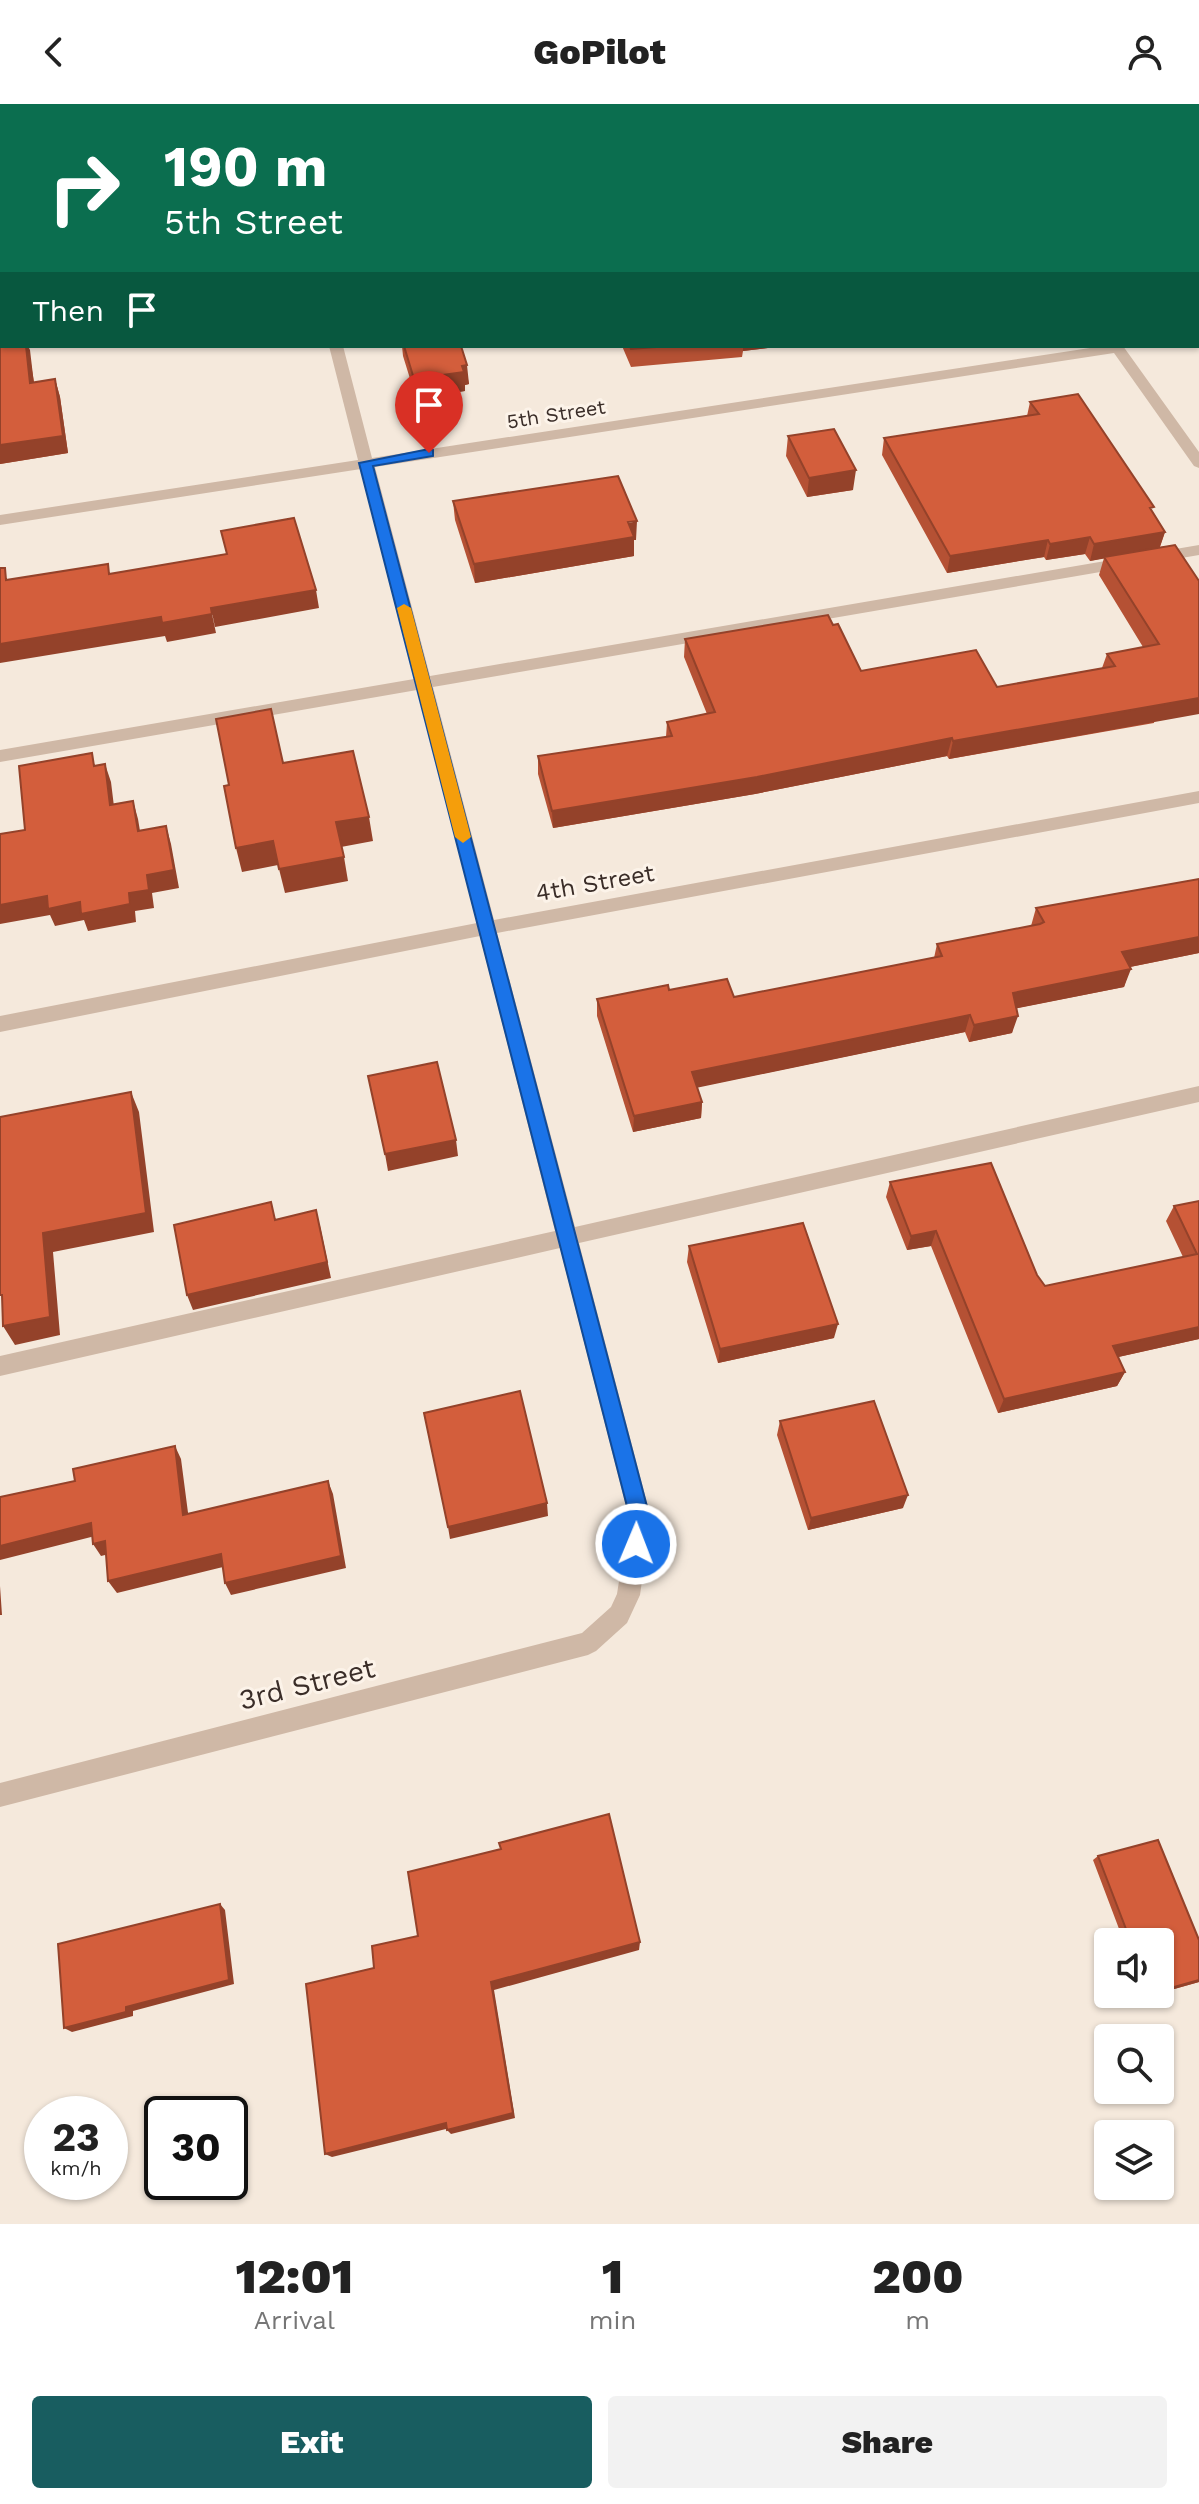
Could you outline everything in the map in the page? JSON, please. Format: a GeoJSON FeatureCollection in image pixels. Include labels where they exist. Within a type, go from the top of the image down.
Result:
{"type":"FeatureCollection","features":[{"type":"Feature","properties":{"kind":"street"},"geometry":{"type":"LineString","coordinates":[[337,348],[567,1237]]}},
{"type":"Feature","properties":{"kind":"street","name":"5th Street"},"geometry":{"type":"LineString","coordinates":[[0,520],[1111,348]]}},
{"type":"Feature","properties":{"kind":"street"},"geometry":{"type":"LineString","coordinates":[[1118,348],[1199,463]]}},
{"type":"Feature","properties":{"kind":"street"},"geometry":{"type":"LineString","coordinates":[[0,756],[1199,550]]}},
{"type":"Feature","properties":{"kind":"street","name":"4th Street"},"geometry":{"type":"LineString","coordinates":[[0,1024],[486,928],[1199,797]]}},
{"type":"Feature","properties":{"kind":"street"},"geometry":{"type":"LineString","coordinates":[[0,1366],[1199,1094]]}},
{"type":"Feature","properties":{"kind":"street","name":"3rd Street"},"geometry":{"type":"LineString","coordinates":[[0,1795],[588,1643],[619,1615],[628,1595],[640,1518],[567,1237]]}},
{"type":"Feature","properties":{"kind":"building"},"geometry":{"type":"Polygon","coordinates":[[[0,348],[26,348],[30,383],[55,379],[63,436],[0,445],[0,348]]]}},
{"type":"Feature","properties":{"kind":"building"},"geometry":{"type":"Polygon","coordinates":[[[405,348],[462,348],[467,365],[462,366],[464,372],[414,379],[405,348]]]}},
{"type":"Feature","properties":{"kind":"building"},"geometry":{"type":"Polygon","coordinates":[[[1078,394],[1154,507],[1150,508],[1165,532],[1094,544],[1090,537],[1050,544],[1048,540],[950,556],[884,438],[1039,414],[1030,402],[1078,394]]]}},
{"type":"Feature","properties":{"kind":"building"},"geometry":{"type":"Polygon","coordinates":[[[834,429],[856,470],[809,478],[788,436],[834,429]]]}},
{"type":"Feature","properties":{"kind":"building"},"geometry":{"type":"Polygon","coordinates":[[[618,476],[637,521],[628,522],[634,537],[474,564],[453,501],[618,476]]]}},
{"type":"Feature","properties":{"kind":"building"},"geometry":{"type":"Polygon","coordinates":[[[294,518],[316,590],[211,608],[212,614],[162,623],[161,617],[0,644],[0,568],[5,568],[6,580],[108,564],[109,574],[227,554],[221,531],[294,518]]]}},
{"type":"Feature","properties":{"kind":"building"},"geometry":{"type":"Polygon","coordinates":[[[1175,545],[1199,581],[1199,698],[953,741],[952,738],[757,777],[552,811],[538,756],[672,736],[667,722],[715,712],[685,639],[828,615],[833,625],[838,624],[861,671],[976,650],[997,687],[1115,666],[1107,654],[1159,644],[1104,557],[1175,545]]]}},
{"type":"Feature","properties":{"kind":"building"},"geometry":{"type":"Polygon","coordinates":[[[271,709],[283,763],[353,751],[369,817],[336,822],[344,857],[279,869],[273,841],[236,848],[224,786],[229,785],[216,719],[271,709]]]}},
{"type":"Feature","properties":{"kind":"building"},"geometry":{"type":"Polygon","coordinates":[[[92,753],[94,766],[105,764],[110,805],[133,801],[138,831],[166,826],[174,870],[147,875],[149,890],[129,893],[130,904],[81,914],[80,902],[48,909],[47,896],[0,905],[0,834],[25,830],[19,766],[92,753]]]}},
{"type":"Feature","properties":{"kind":"building"},"geometry":{"type":"Polygon","coordinates":[[[1199,879],[1199,937],[1122,952],[1131,969],[1013,993],[1018,1016],[974,1025],[970,1015],[692,1072],[702,1102],[634,1116],[597,999],[668,985],[669,990],[727,979],[734,997],[942,956],[937,944],[1044,922],[1036,908],[1199,879]]]}},
{"type":"Feature","properties":{"kind":"building"},"geometry":{"type":"Polygon","coordinates":[[[437,1062],[456,1140],[385,1154],[368,1076],[437,1062]]]}},
{"type":"Feature","properties":{"kind":"building"},"geometry":{"type":"Polygon","coordinates":[[[131,1092],[146,1213],[43,1233],[50,1317],[3,1326],[0,1295],[0,1117],[131,1092]]]}},
{"type":"Feature","properties":{"kind":"building"},"geometry":{"type":"Polygon","coordinates":[[[991,1163],[1037,1275],[1045,1286],[1197,1254],[1174,1206],[1199,1201],[1199,1327],[1113,1346],[1125,1372],[1004,1399],[936,1231],[911,1236],[890,1182],[991,1163]]]}},
{"type":"Feature","properties":{"kind":"building"},"geometry":{"type":"Polygon","coordinates":[[[271,1202],[275,1220],[316,1210],[327,1262],[187,1295],[174,1225],[271,1202]]]}},
{"type":"Feature","properties":{"kind":"building"},"geometry":{"type":"Polygon","coordinates":[[[803,1223],[838,1324],[720,1349],[689,1246],[803,1223]]]}},
{"type":"Feature","properties":{"kind":"building"},"geometry":{"type":"Polygon","coordinates":[[[520,1391],[547,1503],[448,1527],[424,1413],[520,1391]]]}},
{"type":"Feature","properties":{"kind":"building"},"geometry":{"type":"Polygon","coordinates":[[[874,1401],[908,1495],[811,1518],[780,1421],[874,1401]]]}},
{"type":"Feature","properties":{"kind":"building"},"geometry":{"type":"Polygon","coordinates":[[[175,1446],[183,1515],[328,1481],[341,1556],[225,1583],[221,1554],[108,1581],[105,1541],[93,1544],[91,1523],[0,1546],[0,1497],[75,1481],[73,1469],[175,1446]]]}},
{"type":"Feature","properties":{"kind":"building"},"geometry":{"type":"Polygon","coordinates":[[[609,1814],[640,1942],[491,1982],[513,2113],[447,2130],[446,2123],[325,2154],[306,1984],[374,1968],[372,1946],[418,1936],[408,1872],[501,1849],[499,1843],[609,1814]]]}},
{"type":"Feature","properties":{"kind":"building"},"geometry":{"type":"Polygon","coordinates":[[[1158,1840],[1199,1940],[1199,1980],[1174,1987],[1174,1928],[1126,1928],[1098,1856],[1158,1840]]]}},
{"type":"Feature","properties":{"kind":"building"},"geometry":{"type":"Polygon","coordinates":[[[220,1904],[229,1980],[126,2007],[126,2012],[64,2028],[58,1944],[220,1904]]]}},
{"type":"Feature","properties":{"kind":"slow traffic"},"geometry":{"type":"LineString","coordinates":[[404,608],[463,837]]}},
{"type":"Feature","properties":{"kind":"route"},"geometry":{"type":"LineString","coordinates":[[429,453],[366,463],[640,1518],[636,1544]]}}]}
